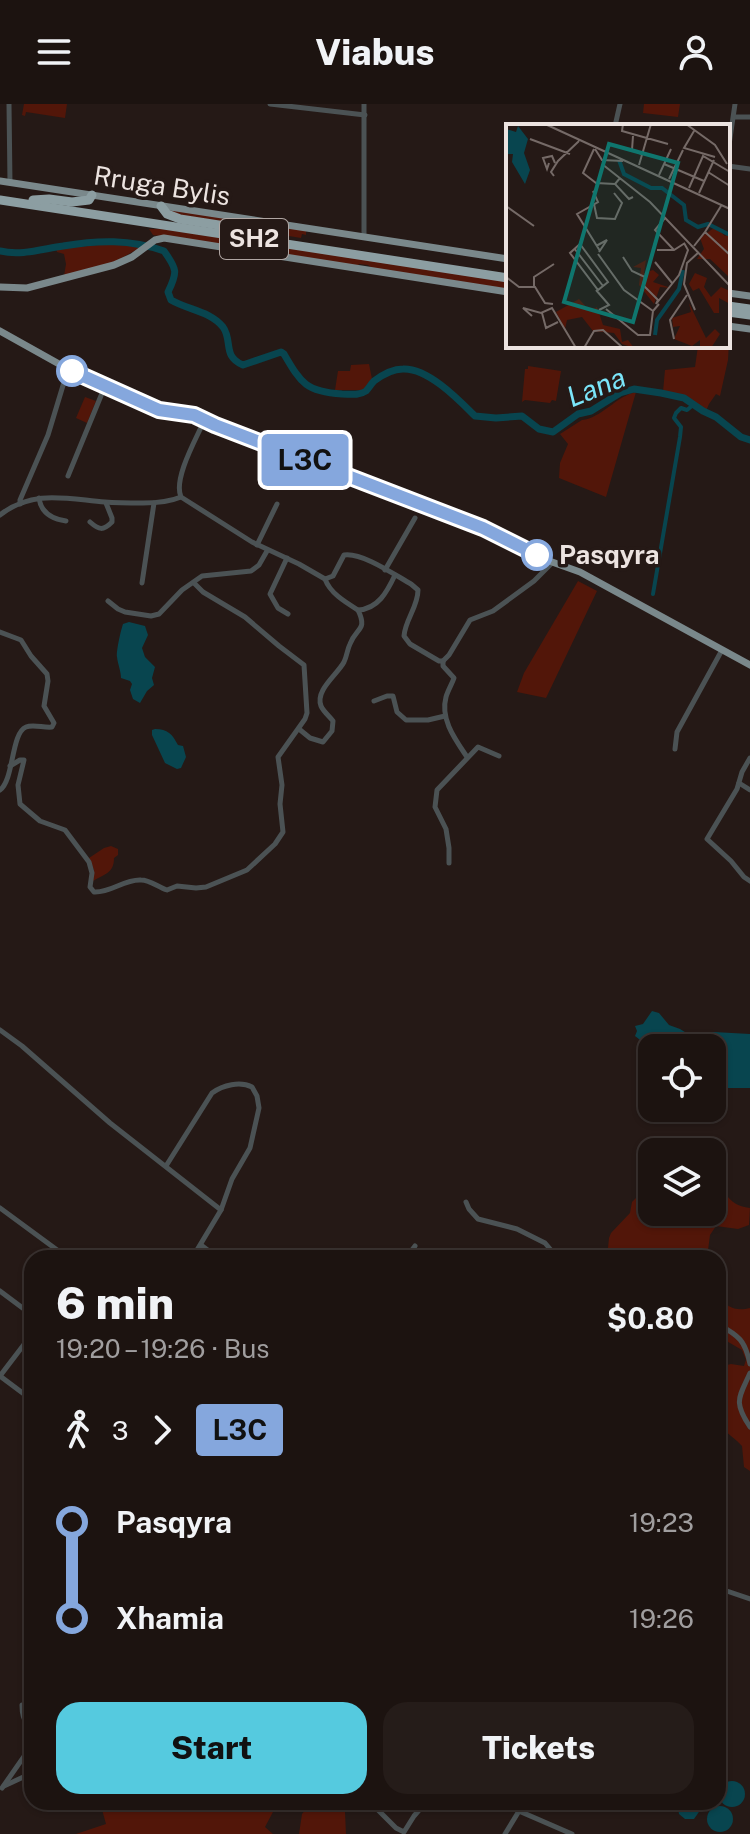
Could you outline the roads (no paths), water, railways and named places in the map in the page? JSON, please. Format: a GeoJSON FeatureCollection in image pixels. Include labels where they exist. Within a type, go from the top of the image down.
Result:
{"type":"FeatureCollection","features":[{"type":"Feature","properties":{"kind":"highway"},"geometry":{"type":"LineString","coordinates":[[33,200],[80,202],[89,200],[92,195]]}},
{"type":"Feature","properties":{"kind":"highway","name":"SH2"},"geometry":{"type":"LineString","coordinates":[[0,198],[33,200],[506,272]]}},
{"type":"Feature","properties":{"kind":"highway","name":"SH2"},"geometry":{"type":"LineString","coordinates":[[0,198],[506,278]]}},
{"type":"Feature","properties":{"kind":"highway"},"geometry":{"type":"LineString","coordinates":[[161,206],[167,214],[180,219],[271,236]]}},
{"type":"Feature","properties":{"kind":"highway"},"geometry":{"type":"LineString","coordinates":[[730,306],[750,309]]}},
{"type":"Feature","properties":{"kind":"highway"},"geometry":{"type":"LineString","coordinates":[[730,312],[750,315]]}},
{"type":"Feature","properties":{"kind":"main road","name":"Rruga Bylis"},"geometry":{"type":"LineString","coordinates":[[0,181],[506,259]]}},
{"type":"Feature","properties":{"kind":"main road"},"geometry":{"type":"LineString","coordinates":[[0,287],[27,288],[114,265],[155,240],[164,238],[506,292]]}},
{"type":"Feature","properties":{"kind":"main road"},"geometry":{"type":"LineString","coordinates":[[730,293],[750,296]]}},
{"type":"Feature","properties":{"kind":"main road"},"geometry":{"type":"LineString","coordinates":[[0,323],[0,331],[68,369],[159,410],[189,414],[483,528],[580,572],[750,665]]}},
{"type":"Feature","properties":{"kind":"main road"},"geometry":{"type":"LineString","coordinates":[[730,326],[750,329]]}},
{"type":"Feature","properties":{"kind":"street"},"geometry":{"type":"LineString","coordinates":[[9,104],[10,183]]}},
{"type":"Feature","properties":{"kind":"street"},"geometry":{"type":"LineString","coordinates":[[270,104],[365,115]]}},
{"type":"Feature","properties":{"kind":"street"},"geometry":{"type":"LineString","coordinates":[[364,104],[364,237]]}},
{"type":"Feature","properties":{"kind":"street"},"geometry":{"type":"LineString","coordinates":[[615,124],[620,104]]}},
{"type":"Feature","properties":{"kind":"street"},"geometry":{"type":"LineString","coordinates":[[730,140],[735,104]]}},
{"type":"Feature","properties":{"kind":"street"},"geometry":{"type":"LineString","coordinates":[[734,117],[750,117]]}},
{"type":"Feature","properties":{"kind":"street"},"geometry":{"type":"LineString","coordinates":[[730,166],[750,169]]}},
{"type":"Feature","properties":{"kind":"street"},"geometry":{"type":"LineString","coordinates":[[20,504],[48,435],[68,369]]}},
{"type":"Feature","properties":{"kind":"street"},"geometry":{"type":"LineString","coordinates":[[68,476],[105,386]]}},
{"type":"Feature","properties":{"kind":"street"},"geometry":{"type":"LineString","coordinates":[[204,421],[180,480],[178,491],[181,497],[267,551],[325,579],[334,592],[358,610],[363,621],[350,642],[347,657],[339,671],[326,684],[321,700],[321,707],[333,721],[332,731],[323,742],[310,738],[299,729]]}},
{"type":"Feature","properties":{"kind":"street"},"geometry":{"type":"LineString","coordinates":[[0,515],[20,504],[54,496],[106,503],[154,503],[181,497]]}},
{"type":"Feature","properties":{"kind":"street"},"geometry":{"type":"LineString","coordinates":[[39,498],[45,513],[66,521]]}},
{"type":"Feature","properties":{"kind":"street"},"geometry":{"type":"LineString","coordinates":[[90,522],[102,529],[112,522],[106,503]]}},
{"type":"Feature","properties":{"kind":"street"},"geometry":{"type":"LineString","coordinates":[[142,583],[154,503]]}},
{"type":"Feature","properties":{"kind":"street"},"geometry":{"type":"LineString","coordinates":[[257,545],[277,504]]}},
{"type":"Feature","properties":{"kind":"street"},"geometry":{"type":"LineString","coordinates":[[385,570],[415,518]]}},
{"type":"Feature","properties":{"kind":"street"},"geometry":{"type":"LineString","coordinates":[[108,601],[125,612],[151,616],[159,614],[182,590],[205,575],[251,571],[259,565],[267,551]]}},
{"type":"Feature","properties":{"kind":"street"},"geometry":{"type":"LineString","coordinates":[[325,579],[333,576],[346,554],[358,556],[411,584],[418,590],[418,600],[404,636],[443,661]]}},
{"type":"Feature","properties":{"kind":"street"},"geometry":{"type":"LineString","coordinates":[[287,558],[270,594],[278,608],[288,614]]}},
{"type":"Feature","properties":{"kind":"street"},"geometry":{"type":"LineString","coordinates":[[443,661],[470,620],[493,611],[556,563]]}},
{"type":"Feature","properties":{"kind":"street"},"geometry":{"type":"LineString","coordinates":[[358,610],[376,604],[395,575]]}},
{"type":"Feature","properties":{"kind":"street"},"geometry":{"type":"LineString","coordinates":[[10,766],[24,760],[18,785],[20,804],[40,821],[65,830],[89,862],[92,873],[90,887],[94,892],[108,891],[137,880],[167,890],[177,886],[206,887],[247,870],[260,859],[283,832],[278,757],[307,713],[304,665],[245,617],[203,592],[194,583]]}},
{"type":"Feature","properties":{"kind":"street"},"geometry":{"type":"LineString","coordinates":[[0,632],[21,640],[47,674],[44,706],[54,723],[47,728],[25,727],[20,734],[5,786],[0,790]]}},
{"type":"Feature","properties":{"kind":"street"},"geometry":{"type":"LineString","coordinates":[[675,749],[677,732],[722,650]]}},
{"type":"Feature","properties":{"kind":"street"},"geometry":{"type":"LineString","coordinates":[[443,661],[443,666],[454,678],[445,700],[445,716],[467,757]]}},
{"type":"Feature","properties":{"kind":"street"},"geometry":{"type":"LineString","coordinates":[[374,701],[393,696],[397,712],[406,720],[445,716]]}},
{"type":"Feature","properties":{"kind":"street"},"geometry":{"type":"LineString","coordinates":[[449,863],[446,829],[435,807],[437,790],[478,747],[499,756]]}},
{"type":"Feature","properties":{"kind":"street"},"geometry":{"type":"LineString","coordinates":[[750,758],[707,839],[750,881]]}},
{"type":"Feature","properties":{"kind":"street"},"geometry":{"type":"LineString","coordinates":[[739,783],[750,790]]}},
{"type":"Feature","properties":{"kind":"street"},"geometry":{"type":"LineString","coordinates":[[0,1030],[110,1123],[221,1210]]}},
{"type":"Feature","properties":{"kind":"street"},"geometry":{"type":"LineString","coordinates":[[166,1166],[212,1093],[234,1085],[252,1087],[259,1102],[250,1148],[199,1248],[203,1250]]}},
{"type":"Feature","properties":{"kind":"street"},"geometry":{"type":"LineString","coordinates":[[466,1202],[478,1219],[517,1229],[545,1243],[551,1250]]}},
{"type":"Feature","properties":{"kind":"street"},"geometry":{"type":"LineString","coordinates":[[0,1208],[57,1250]]}},
{"type":"Feature","properties":{"kind":"street"},"geometry":{"type":"LineString","coordinates":[[412,1250],[415,1246]]}},
{"type":"Feature","properties":{"kind":"street"},"geometry":{"type":"LineString","coordinates":[[0,1291],[24,1309]]}},
{"type":"Feature","properties":{"kind":"street"},"geometry":{"type":"LineString","coordinates":[[726,1329],[742,1340],[750,1364]]}},
{"type":"Feature","properties":{"kind":"street"},"geometry":{"type":"LineString","coordinates":[[24,1344],[0,1376],[24,1394]]}},
{"type":"Feature","properties":{"kind":"street"},"geometry":{"type":"LineString","coordinates":[[750,1373],[739,1396],[742,1414],[750,1427]]}},
{"type":"Feature","properties":{"kind":"street"},"geometry":{"type":"LineString","coordinates":[[726,1591],[750,1599]]}},
{"type":"Feature","properties":{"kind":"street"},"geometry":{"type":"LineString","coordinates":[[22,1705],[24,1721]]}},
{"type":"Feature","properties":{"kind":"street"},"geometry":{"type":"LineString","coordinates":[[1,1788],[24,1756]]}},
{"type":"Feature","properties":{"kind":"street"},"geometry":{"type":"LineString","coordinates":[[1,1788],[24,1777]]}},
{"type":"Feature","properties":{"kind":"street"},"geometry":{"type":"LineString","coordinates":[[378,1810],[404,1832],[418,1810]]}},
{"type":"Feature","properties":{"kind":"street"},"geometry":{"type":"LineString","coordinates":[[505,1834],[519,1811],[572,1834]]}},
{"type":"Feature","properties":{"kind":"water"},"geometry":{"type":"Polygon","coordinates":[[[129,622],[145,626],[148,635],[142,648],[145,657],[155,667],[154,685],[140,703],[133,699],[130,681],[121,678],[117,657],[123,624],[129,622]]]}},
{"type":"Feature","properties":{"kind":"water"},"geometry":{"type":"Polygon","coordinates":[[[155,729],[166,731],[178,745],[183,746],[186,757],[181,768],[165,763],[152,735],[155,729]]]}},
{"type":"Feature","properties":{"kind":"water"},"geometry":{"type":"Polygon","coordinates":[[[652,1011],[659,1013],[669,1025],[688,1034],[638,1034],[638,1038],[635,1026],[643,1024],[652,1011]]]}},
{"type":"Feature","properties":{"kind":"water"},"geometry":{"type":"Polygon","coordinates":[[[714,1032],[750,1034],[750,1088],[726,1088],[726,1034],[688,1034],[714,1032]]]}},
{"type":"Feature","properties":{"kind":"water"},"geometry":{"type":"Polygon","coordinates":[[[737,1782],[744,1789],[741,1803],[732,1807],[726,1805],[726,1783],[737,1782]]]}},
{"type":"Feature","properties":{"kind":"water"},"geometry":{"type":"Polygon","coordinates":[[[726,1808],[732,1814],[732,1824],[725,1831],[715,1831],[708,1824],[711,1810],[726,1808]]]}},
{"type":"Feature","properties":{"kind":"water"},"geometry":{"type":"Polygon","coordinates":[[[678,1810],[700,1810],[694,1819],[685,1819],[678,1810]]]}},
{"type":"Feature","properties":{"kind":"waterway","name":"Lana"},"geometry":{"type":"LineString","coordinates":[[0,251],[24,252],[101,242],[139,244],[164,251],[175,271],[168,292],[171,300],[218,322],[226,332],[232,357],[243,365],[281,352],[300,379],[320,391],[360,394],[387,373],[399,369],[413,370],[442,386],[475,416],[522,416],[539,429],[553,432],[578,414],[591,411],[620,393],[634,389],[684,398],[750,440]]}},
{"type":"Feature","properties":{"kind":"waterway"},"geometry":{"type":"LineString","coordinates":[[653,594],[680,437],[681,427],[674,418],[681,408],[687,410],[693,405]]}},
{"type":"Feature","properties":{"kind":"place","name":"Pasqyra"},"geometry":{"type":"Point","coordinates":[537,555]}}]}
